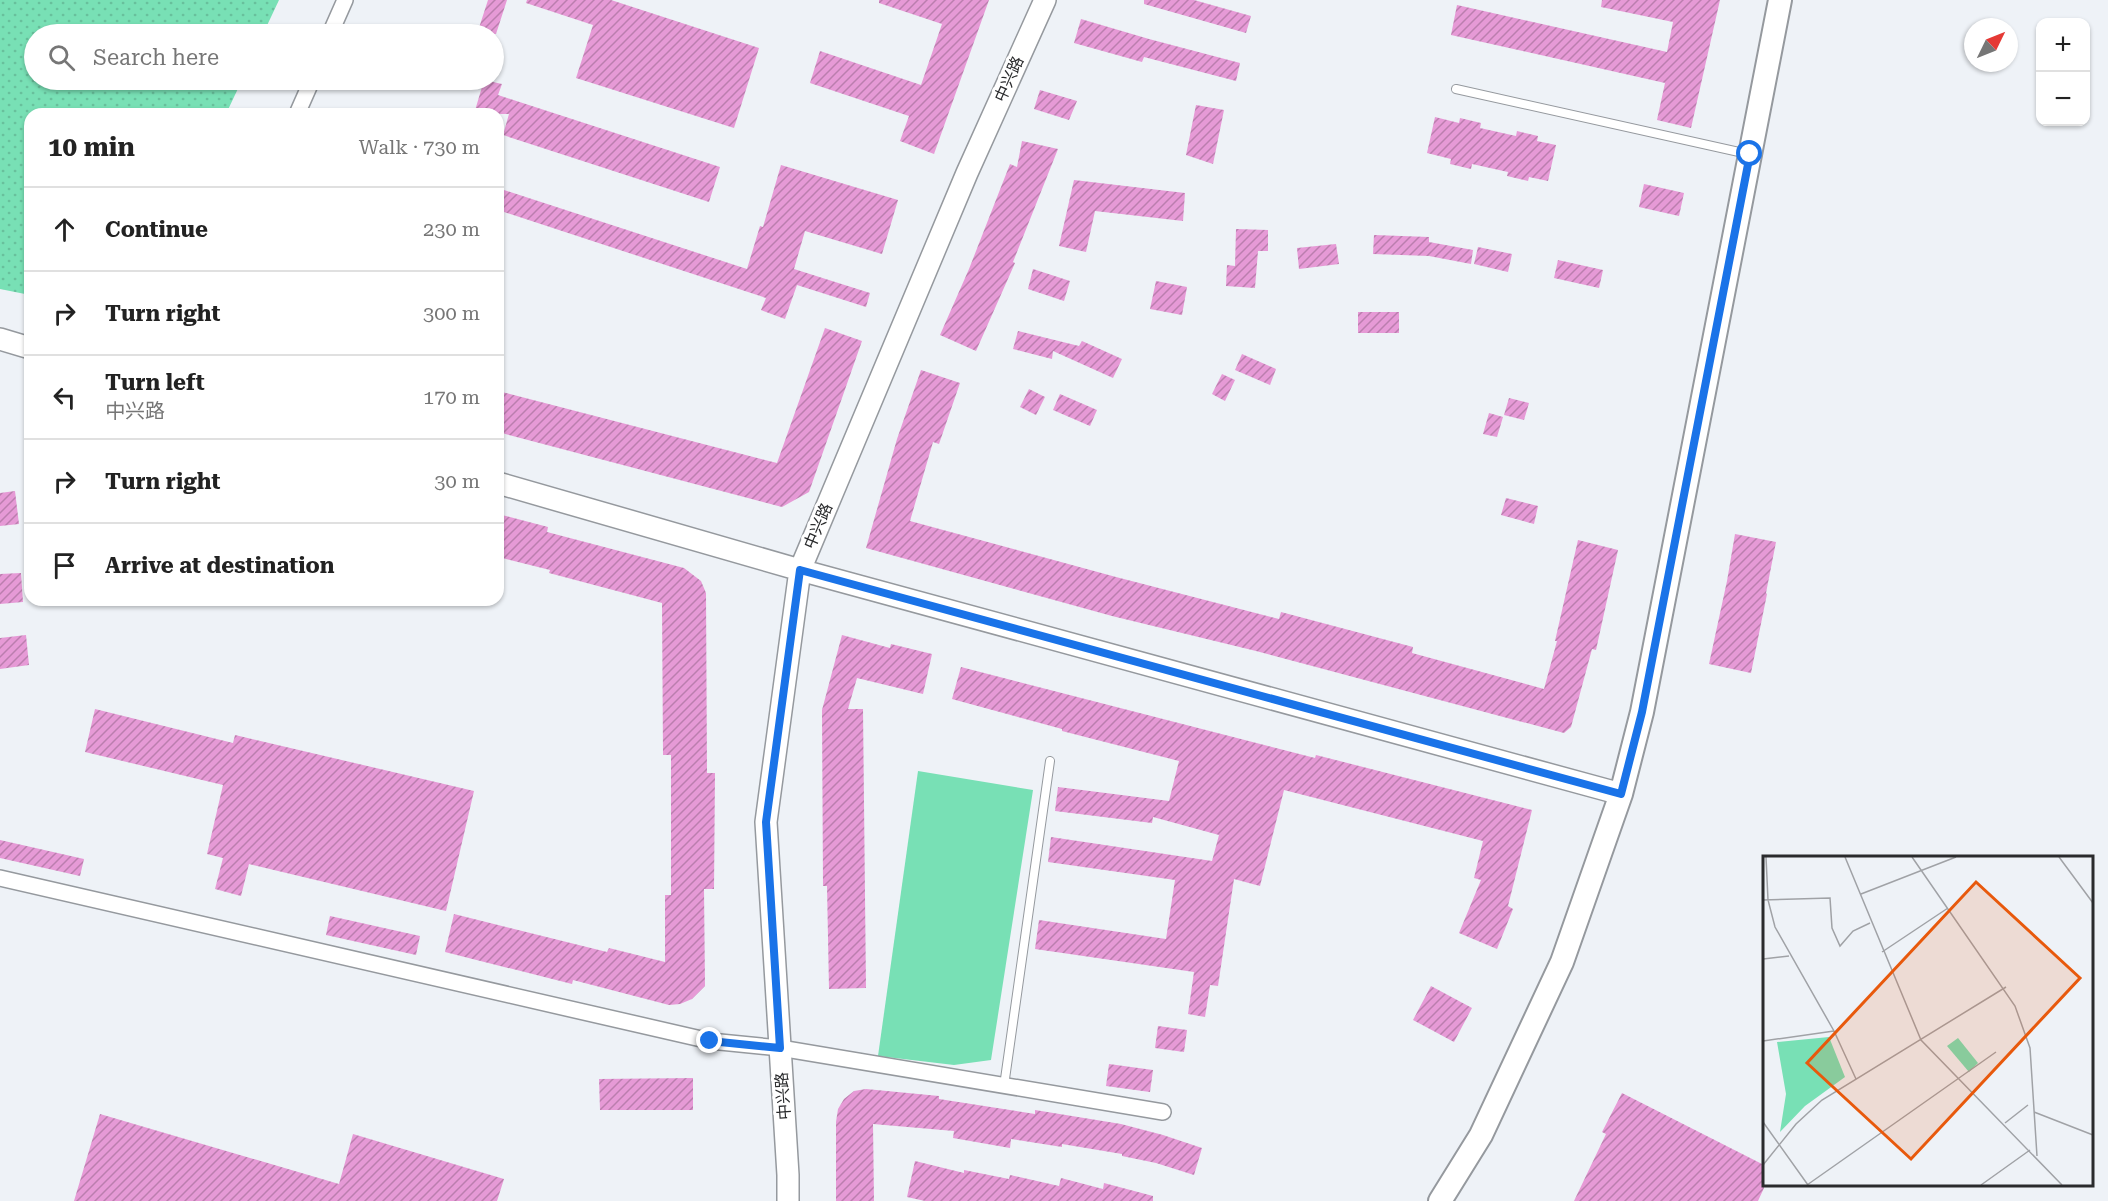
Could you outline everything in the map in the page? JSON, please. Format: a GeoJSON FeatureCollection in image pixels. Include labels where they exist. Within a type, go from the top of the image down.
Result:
{"type":"FeatureCollection","features":[{"type":"Feature","properties":{"kind":"main road","name":"中兴路"},"geometry":{"type":"LineString","coordinates":[[788,1201],[766,822],[800,570],[967,173],[1045,0]]}},
{"type":"Feature","properties":{"kind":"main road"},"geometry":{"type":"LineString","coordinates":[[1440,1201],[1481,1135],[1562,962],[1621,794],[1642,712],[1780,0]]}},
{"type":"Feature","properties":{"kind":"main road"},"geometry":{"type":"LineString","coordinates":[[0,339],[24,346]]}},
{"type":"Feature","properties":{"kind":"main road"},"geometry":{"type":"LineString","coordinates":[[504,485],[800,570],[1621,794]]}},
{"type":"Feature","properties":{"kind":"street"},"geometry":{"type":"LineString","coordinates":[[334,24],[345,0]]}},
{"type":"Feature","properties":{"kind":"street"},"geometry":{"type":"LineString","coordinates":[[300,108],[308,90]]}},
{"type":"Feature","properties":{"kind":"street"},"geometry":{"type":"LineString","coordinates":[[0,878],[710,1041],[780,1048],[1163,1112]]}},
{"type":"Feature","properties":{"kind":"lane"},"geometry":{"type":"LineString","coordinates":[[1456,89],[1750,154]]}},
{"type":"Feature","properties":{"kind":"lane"},"geometry":{"type":"LineString","coordinates":[[1004,1086],[1050,761]]}},
{"type":"Feature","properties":{"kind":"green space"},"geometry":{"type":"Polygon","coordinates":[[[0,0],[279,0],[268,24],[24,24],[24,90],[237,90],[229,108],[24,108],[24,294],[0,289],[0,0]]]}},
{"type":"Feature","properties":{"kind":"green space"},"geometry":{"type":"Polygon","coordinates":[[[918,771],[1033,790],[991,1060],[954,1065],[878,1056],[918,771]]]}},
{"type":"Feature","properties":{"kind":"building"},"geometry":{"type":"Polygon","coordinates":[[[488,0],[507,0],[499,24],[480,24],[488,0]]]}},
{"type":"Feature","properties":{"kind":"building"},"geometry":{"type":"Polygon","coordinates":[[[527,0],[611,0],[759,48],[734,128],[576,78],[593,25],[526,3],[527,0]]]}},
{"type":"Feature","properties":{"kind":"building"},"geometry":{"type":"Polygon","coordinates":[[[879,0],[989,0],[934,154],[900,141],[909,116],[810,83],[820,51],[921,85],[942,24],[879,3],[879,0]]]}},
{"type":"Feature","properties":{"kind":"building"},"geometry":{"type":"Polygon","coordinates":[[[1144,0],[1194,0],[1251,16],[1246,33],[1144,4],[1144,0]]]}},
{"type":"Feature","properties":{"kind":"building"},"geometry":{"type":"Polygon","coordinates":[[[1602,0],[1720,0],[1691,128],[1657,120],[1665,83],[1451,35],[1457,5],[1667,52],[1673,22],[1601,7],[1602,0]]]}},
{"type":"Feature","properties":{"kind":"building"},"geometry":{"type":"Polygon","coordinates":[[[1081,19],[1240,63],[1236,81],[1144,57],[1142,62],[1074,43],[1081,19]]]}},
{"type":"Feature","properties":{"kind":"building"},"geometry":{"type":"Polygon","coordinates":[[[481,90],[500,90],[498,95],[720,167],[709,202],[504,135],[509,114],[504,114],[504,108],[476,108],[481,90]]]}},
{"type":"Feature","properties":{"kind":"building"},"geometry":{"type":"Polygon","coordinates":[[[1040,90],[1077,101],[1069,120],[1034,109],[1040,90]]]}},
{"type":"Feature","properties":{"kind":"building"},"geometry":{"type":"Polygon","coordinates":[[[1196,105],[1224,110],[1213,164],[1186,155],[1196,105]]]}},
{"type":"Feature","properties":{"kind":"building"},"geometry":{"type":"Polygon","coordinates":[[[1435,117],[1459,123],[1460,118],[1481,123],[1480,128],[1516,136],[1517,131],[1538,136],[1537,141],[1556,145],[1548,181],[1529,177],[1528,181],[1507,176],[1508,172],[1472,164],[1471,169],[1450,164],[1451,159],[1427,153],[1435,117]]]}},
{"type":"Feature","properties":{"kind":"building"},"geometry":{"type":"Polygon","coordinates":[[[1022,141],[1058,149],[1013,262],[1015,263],[976,351],[940,335],[969,269],[1010,164],[1017,167],[1022,141]]]}},
{"type":"Feature","properties":{"kind":"building"},"geometry":{"type":"Polygon","coordinates":[[[781,165],[898,200],[882,254],[805,231],[794,269],[870,293],[866,307],[797,285],[785,319],[761,310],[766,298],[504,212],[504,190],[747,269],[760,226],[763,227],[781,165]]]}},
{"type":"Feature","properties":{"kind":"building"},"geometry":{"type":"Polygon","coordinates":[[[1074,180],[1185,193],[1183,221],[1095,211],[1086,252],[1059,246],[1074,180]]]}},
{"type":"Feature","properties":{"kind":"building"},"geometry":{"type":"Polygon","coordinates":[[[1644,184],[1684,193],[1679,216],[1639,207],[1644,184]]]}},
{"type":"Feature","properties":{"kind":"building"},"geometry":{"type":"Polygon","coordinates":[[[1236,229],[1268,230],[1268,251],[1258,251],[1255,288],[1226,286],[1227,265],[1235,266],[1236,229]]]}},
{"type":"Feature","properties":{"kind":"building"},"geometry":{"type":"Polygon","coordinates":[[[1374,235],[1429,237],[1429,242],[1473,250],[1471,264],[1429,256],[1373,254],[1374,235]]]}},
{"type":"Feature","properties":{"kind":"building"},"geometry":{"type":"Polygon","coordinates":[[[1336,244],[1339,264],[1299,269],[1297,248],[1336,244]]]}},
{"type":"Feature","properties":{"kind":"building"},"geometry":{"type":"Polygon","coordinates":[[[1478,247],[1512,254],[1508,272],[1474,264],[1478,247]]]}},
{"type":"Feature","properties":{"kind":"building"},"geometry":{"type":"Polygon","coordinates":[[[1558,260],[1603,270],[1599,288],[1554,278],[1558,260]]]}},
{"type":"Feature","properties":{"kind":"building"},"geometry":{"type":"Polygon","coordinates":[[[1033,269],[1070,281],[1064,301],[1028,289],[1033,269]]]}},
{"type":"Feature","properties":{"kind":"building"},"geometry":{"type":"Polygon","coordinates":[[[1156,281],[1187,287],[1182,315],[1150,309],[1156,281]]]}},
{"type":"Feature","properties":{"kind":"building"},"geometry":{"type":"Polygon","coordinates":[[[1358,312],[1399,312],[1399,333],[1358,333],[1358,312]]]}},
{"type":"Feature","properties":{"kind":"building"},"geometry":{"type":"Polygon","coordinates":[[[825,328],[862,341],[809,492],[782,507],[504,434],[504,393],[777,463],[825,328]]]}},
{"type":"Feature","properties":{"kind":"building"},"geometry":{"type":"Polygon","coordinates":[[[1018,331],[1079,346],[1082,341],[1122,359],[1113,378],[1053,351],[1052,359],[1013,349],[1018,331]]]}},
{"type":"Feature","properties":{"kind":"building"},"geometry":{"type":"Polygon","coordinates":[[[1242,354],[1276,369],[1270,385],[1235,370],[1242,354]]]}},
{"type":"Feature","properties":{"kind":"building"},"geometry":{"type":"Polygon","coordinates":[[[921,370],[960,383],[939,444],[933,442],[910,521],[1279,619],[1281,612],[1413,647],[1412,653],[1544,689],[1557,641],[1555,641],[1578,540],[1618,550],[1596,650],[1592,649],[1571,727],[1564,733],[1256,651],[1112,616],[866,548],[897,439],[921,370]]]}},
{"type":"Feature","properties":{"kind":"building"},"geometry":{"type":"Polygon","coordinates":[[[1222,374],[1235,380],[1225,401],[1212,394],[1222,374]]]}},
{"type":"Feature","properties":{"kind":"building"},"geometry":{"type":"Polygon","coordinates":[[[1029,389],[1045,397],[1036,415],[1020,407],[1029,389]]]}},
{"type":"Feature","properties":{"kind":"building"},"geometry":{"type":"Polygon","coordinates":[[[1060,394],[1097,410],[1090,426],[1053,410],[1060,394]]]}},
{"type":"Feature","properties":{"kind":"building"},"geometry":{"type":"Polygon","coordinates":[[[1509,398],[1529,403],[1524,420],[1504,415],[1509,398]]]}},
{"type":"Feature","properties":{"kind":"building"},"geometry":{"type":"Polygon","coordinates":[[[1489,413],[1503,417],[1497,437],[1483,434],[1489,413]]]}},
{"type":"Feature","properties":{"kind":"building"},"geometry":{"type":"Polygon","coordinates":[[[15,491],[19,524],[0,526],[0,493],[15,491]]]}},
{"type":"Feature","properties":{"kind":"building"},"geometry":{"type":"Polygon","coordinates":[[[1506,498],[1538,506],[1534,524],[1501,515],[1506,498]]]}},
{"type":"Feature","properties":{"kind":"building"},"geometry":{"type":"Polygon","coordinates":[[[504,516],[548,527],[547,532],[684,568],[701,581],[706,593],[707,773],[715,773],[714,889],[704,889],[705,986],[692,999],[680,1004],[669,1005],[573,980],[572,984],[445,952],[454,914],[607,952],[609,948],[665,962],[665,895],[671,895],[671,755],[663,755],[662,603],[549,573],[550,570],[504,558],[504,516]]]}},
{"type":"Feature","properties":{"kind":"building"},"geometry":{"type":"Polygon","coordinates":[[[1735,534],[1776,542],[1751,673],[1709,664],[1735,534]]]}},
{"type":"Feature","properties":{"kind":"building"},"geometry":{"type":"Polygon","coordinates":[[[21,573],[23,602],[0,604],[0,574],[21,573]]]}},
{"type":"Feature","properties":{"kind":"building"},"geometry":{"type":"Polygon","coordinates":[[[26,635],[29,665],[0,669],[0,638],[26,635]]]}},
{"type":"Feature","properties":{"kind":"building"},"geometry":{"type":"Polygon","coordinates":[[[842,635],[890,648],[891,644],[932,654],[923,694],[857,678],[848,709],[863,709],[866,988],[829,989],[827,886],[823,886],[822,710],[842,635]]]}},
{"type":"Feature","properties":{"kind":"building"},"geometry":{"type":"Polygon","coordinates":[[[961,667],[1315,758],[1316,755],[1532,810],[1508,906],[1513,909],[1497,949],[1459,933],[1481,880],[1474,878],[1483,841],[1284,790],[1260,886],[1234,879],[1218,986],[1210,985],[1205,1017],[1188,1014],[1194,972],[1035,949],[1039,920],[1166,939],[1175,880],[1048,862],[1051,837],[1212,861],[1219,835],[1153,817],[1152,823],[1055,811],[1058,787],[1169,801],[1179,761],[1062,731],[1062,729],[952,699],[961,667]]]}},
{"type":"Feature","properties":{"kind":"building"},"geometry":{"type":"Polygon","coordinates":[[[95,709],[233,743],[235,735],[474,791],[446,911],[249,864],[241,896],[215,889],[223,858],[207,854],[223,785],[85,752],[95,709]]]}},
{"type":"Feature","properties":{"kind":"building"},"geometry":{"type":"Polygon","coordinates":[[[0,840],[84,859],[80,876],[0,858],[0,840]]]}},
{"type":"Feature","properties":{"kind":"building"},"geometry":{"type":"Polygon","coordinates":[[[330,916],[420,936],[416,955],[326,935],[330,916]]]}},
{"type":"Feature","properties":{"kind":"building"},"geometry":{"type":"Polygon","coordinates":[[[1431,986],[1472,1008],[1454,1042],[1413,1020],[1431,986]]]}},
{"type":"Feature","properties":{"kind":"building"},"geometry":{"type":"Polygon","coordinates":[[[1158,1026],[1187,1030],[1184,1052],[1155,1048],[1158,1026]]]}},
{"type":"Feature","properties":{"kind":"building"},"geometry":{"type":"Polygon","coordinates":[[[1109,1064],[1153,1070],[1150,1092],[1106,1086],[1109,1064]]]}},
{"type":"Feature","properties":{"kind":"building"},"geometry":{"type":"Polygon","coordinates":[[[693,1078],[693,1110],[600,1110],[599,1079],[693,1078]]]}},
{"type":"Feature","properties":{"kind":"building"},"geometry":{"type":"Polygon","coordinates":[[[866,1089],[939,1096],[939,1099],[1035,1114],[1035,1110],[1121,1124],[1202,1148],[1194,1175],[1156,1163],[1122,1156],[1122,1154],[1062,1144],[1062,1147],[1011,1139],[1010,1148],[953,1138],[954,1131],[873,1124],[874,1201],[836,1201],[838,1109],[844,1099],[854,1091],[866,1089]]]}},
{"type":"Feature","properties":{"kind":"building"},"geometry":{"type":"Polygon","coordinates":[[[1622,1093],[1763,1164],[1764,1188],[1758,1201],[1574,1201],[1606,1134],[1602,1132],[1622,1093]]]}},
{"type":"Feature","properties":{"kind":"building"},"geometry":{"type":"Polygon","coordinates":[[[100,1114],[339,1184],[353,1134],[504,1179],[497,1201],[74,1201],[100,1114]]]}},
{"type":"Feature","properties":{"kind":"building"},"geometry":{"type":"Polygon","coordinates":[[[915,1161],[964,1173],[964,1170],[1009,1179],[1010,1175],[1059,1186],[1061,1178],[1103,1189],[1104,1183],[1153,1196],[1153,1201],[925,1201],[907,1197],[915,1161]]]}},
{"type":"Feature","properties":{"kind":"route"},"geometry":{"type":"LineString","coordinates":[[710,1041],[780,1048],[766,822],[800,570],[1621,794],[1642,712],[1750,154]]}}]}
